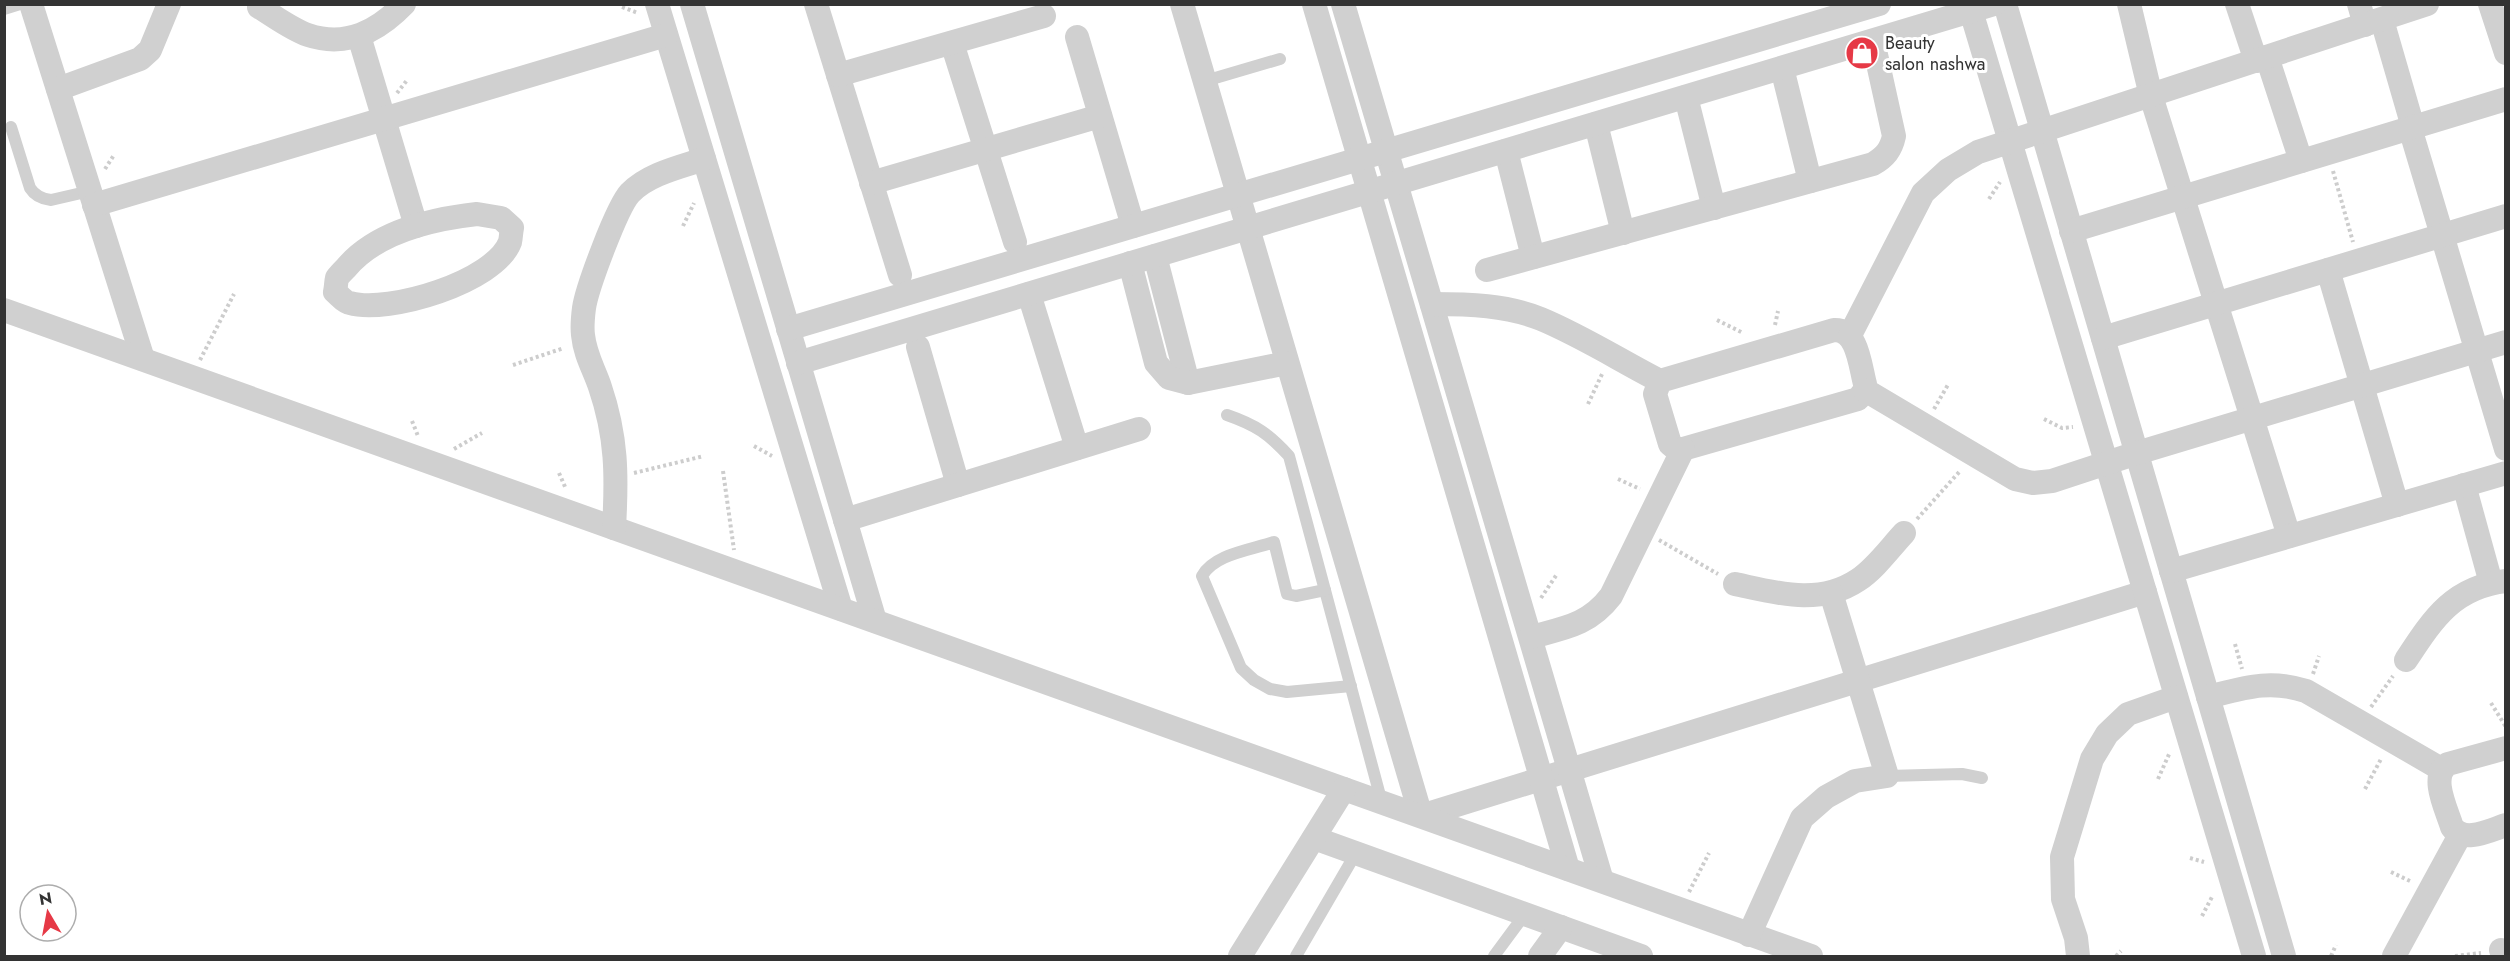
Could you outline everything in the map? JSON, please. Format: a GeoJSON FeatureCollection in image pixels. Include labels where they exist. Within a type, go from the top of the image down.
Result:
{"type":"FeatureCollection","features":[{"type":"Feature","properties":{"kind":"street"},"geometry":{"type":"LineString","coordinates":[[31,4],[143,359]]}},
{"type":"Feature","properties":{"kind":"street"},"geometry":{"type":"LineString","coordinates":[[58,89],[140,59],[150,50],[169,4]]}},
{"type":"Feature","properties":{"kind":"street"},"geometry":{"type":"LineString","coordinates":[[259,7],[308,34],[333,39],[359,36],[382,25],[404,4]]}},
{"type":"Feature","properties":{"kind":"street"},"geometry":{"type":"LineString","coordinates":[[657,4],[841,609]]}},
{"type":"Feature","properties":{"kind":"street"},"geometry":{"type":"LineString","coordinates":[[692,4],[875,621]]}},
{"type":"Feature","properties":{"kind":"street"},"geometry":{"type":"LineString","coordinates":[[816,4],[900,275]]}},
{"type":"Feature","properties":{"kind":"street"},"geometry":{"type":"LineString","coordinates":[[1182,4],[1421,816]]}},
{"type":"Feature","properties":{"kind":"street"},"geometry":{"type":"LineString","coordinates":[[1314,4],[1568,869]]}},
{"type":"Feature","properties":{"kind":"street"},"geometry":{"type":"LineString","coordinates":[[1343,4],[1602,881]]}},
{"type":"Feature","properties":{"kind":"street"},"geometry":{"type":"LineString","coordinates":[[788,328],[1879,4]]}},
{"type":"Feature","properties":{"kind":"street"},"geometry":{"type":"LineString","coordinates":[[2005,4],[2284,957]]}},
{"type":"Feature","properties":{"kind":"street"},"geometry":{"type":"LineString","coordinates":[[2129,4],[2151,96],[2289,536]]}},
{"type":"Feature","properties":{"kind":"street"},"geometry":{"type":"LineString","coordinates":[[2237,4],[2301,161]]}},
{"type":"Feature","properties":{"kind":"street"},"geometry":{"type":"LineString","coordinates":[[1850,335],[1923,193],[1948,170],[1978,152],[2261,59],[2369,16],[2427,4]]}},
{"type":"Feature","properties":{"kind":"street"},"geometry":{"type":"LineString","coordinates":[[2490,4],[2505,53]]}},
{"type":"Feature","properties":{"kind":"street"},"geometry":{"type":"LineString","coordinates":[[798,363],[1983,8],[2010,142],[2254,957]]}},
{"type":"Feature","properties":{"kind":"street"},"geometry":{"type":"LineString","coordinates":[[838,75],[1044,16]]}},
{"type":"Feature","properties":{"kind":"street"},"geometry":{"type":"LineString","coordinates":[[2369,16],[2412,128],[2505,449]]}},
{"type":"Feature","properties":{"kind":"street"},"geometry":{"type":"LineString","coordinates":[[92,198],[384,119],[666,35]]}},
{"type":"Feature","properties":{"kind":"street"},"geometry":{"type":"LineString","coordinates":[[359,36],[416,226]]}},
{"type":"Feature","properties":{"kind":"street"},"geometry":{"type":"LineString","coordinates":[[1077,36],[1133,226]]}},
{"type":"Feature","properties":{"kind":"street"},"geometry":{"type":"LineString","coordinates":[[1487,270],[1873,164],[1888,153],[1894,136],[1873,41]]}},
{"type":"Feature","properties":{"kind":"street"},"geometry":{"type":"LineString","coordinates":[[952,43],[1015,242]]}},
{"type":"Feature","properties":{"kind":"street"},"geometry":{"type":"LineString","coordinates":[[1723,51],[1734,82]]}},
{"type":"Feature","properties":{"kind":"street"},"geometry":{"type":"LineString","coordinates":[[1782,68],[1810,181]]}},
{"type":"Feature","properties":{"kind":"street"},"geometry":{"type":"LineString","coordinates":[[1686,97],[1714,208]]}},
{"type":"Feature","properties":{"kind":"street"},"geometry":{"type":"LineString","coordinates":[[2072,231],[2505,99]]}},
{"type":"Feature","properties":{"kind":"street"},"geometry":{"type":"LineString","coordinates":[[871,183],[1100,116]]}},
{"type":"Feature","properties":{"kind":"street"},"geometry":{"type":"LineString","coordinates":[[1596,124],[1623,232]]}},
{"type":"Feature","properties":{"kind":"street"},"geometry":{"type":"LineString","coordinates":[[1506,151],[1533,257]]}},
{"type":"Feature","properties":{"kind":"street"},"geometry":{"type":"LineString","coordinates":[[614,528],[617,477],[612,432],[600,386],[588,361],[584,341],[584,306],[618,209],[630,193],[646,180],[704,159]]}},
{"type":"Feature","properties":{"kind":"street"},"geometry":{"type":"LineString","coordinates":[[477,214],[501,218],[512,228],[510,243],[495,261],[468,279],[436,294],[401,303],[370,307],[347,303],[335,292],[337,278],[352,260],[378,242],[416,226],[446,218],[477,214]]}},
{"type":"Feature","properties":{"kind":"street"},"geometry":{"type":"LineString","coordinates":[[2103,338],[2505,216]]}},
{"type":"Feature","properties":{"kind":"street"},"geometry":{"type":"LineString","coordinates":[[734,256],[764,249]]}},
{"type":"Feature","properties":{"kind":"street"},"geometry":{"type":"LineString","coordinates":[[1155,256],[1188,383]]}},
{"type":"Feature","properties":{"kind":"street"},"geometry":{"type":"LineString","coordinates":[[1130,263],[1156,363],[1169,378],[1188,383],[1287,363]]}},
{"type":"Feature","properties":{"kind":"street"},"geometry":{"type":"LineString","coordinates":[[2328,270],[2397,505]]}},
{"type":"Feature","properties":{"kind":"street"},"geometry":{"type":"LineString","coordinates":[[1029,294],[1077,448]]}},
{"type":"Feature","properties":{"kind":"street"},"geometry":{"type":"LineString","coordinates":[[1432,304],[1469,304],[1505,309],[1540,318],[1660,381],[1834,330],[1842,330],[1850,335],[1865,390],[1853,401],[1683,449],[1676,448],[1668,441],[1655,394],[1660,381]]}},
{"type":"Feature","properties":{"kind":"street"},"geometry":{"type":"LineString","coordinates":[[4,310],[1811,957]]}},
{"type":"Feature","properties":{"kind":"street"},"geometry":{"type":"LineString","coordinates":[[1865,390],[2015,479],[2033,483],[2052,482],[2137,453],[2505,342]]}},
{"type":"Feature","properties":{"kind":"street"},"geometry":{"type":"LineString","coordinates":[[918,347],[958,485]]}},
{"type":"Feature","properties":{"kind":"street"},"geometry":{"type":"LineString","coordinates":[[2084,387],[2100,386],[2115,378]]}},
{"type":"Feature","properties":{"kind":"street"},"geometry":{"type":"LineString","coordinates":[[845,520],[1139,429]]}},
{"type":"Feature","properties":{"kind":"street"},"geometry":{"type":"LineString","coordinates":[[1531,637],[1588,619],[1601,609],[1611,596],[1683,449]]}},
{"type":"Feature","properties":{"kind":"street"},"geometry":{"type":"LineString","coordinates":[[2171,571],[2505,473]]}},
{"type":"Feature","properties":{"kind":"street"},"geometry":{"type":"LineString","coordinates":[[2406,660],[2442,610],[2464,593],[2498,582],[2464,485]]}},
{"type":"Feature","properties":{"kind":"street"},"geometry":{"type":"LineString","coordinates":[[1464,513],[1491,503]]}},
{"type":"Feature","properties":{"kind":"street"},"geometry":{"type":"LineString","coordinates":[[1735,584],[1801,597],[1831,593],[1858,580],[1904,533]]}},
{"type":"Feature","properties":{"kind":"street"},"geometry":{"type":"LineString","coordinates":[[1421,816],[2145,592]]}},
{"type":"Feature","properties":{"kind":"street"},"geometry":{"type":"LineString","coordinates":[[1749,934],[1802,818],[1826,797],[1855,781],[1887,776],[1831,593]]}},
{"type":"Feature","properties":{"kind":"street"},"geometry":{"type":"LineString","coordinates":[[2208,697],[2267,684],[2287,685],[2306,691],[2442,769]]}},
{"type":"Feature","properties":{"kind":"street"},"geometry":{"type":"LineString","coordinates":[[2078,957],[2076,938],[2063,899],[2062,857],[2092,759],[2107,734],[2128,714],[2176,697]]}},
{"type":"Feature","properties":{"kind":"street"},"geometry":{"type":"LineString","coordinates":[[2505,748],[2448,764],[2442,769],[2439,779],[2452,827],[2460,835],[2468,836],[2505,825]]}},
{"type":"Feature","properties":{"kind":"street"},"geometry":{"type":"LineString","coordinates":[[1248,954],[1344,789]]}},
{"type":"Feature","properties":{"kind":"street"},"geometry":{"type":"LineString","coordinates":[[2394,957],[2460,835]]}},
{"type":"Feature","properties":{"kind":"street"},"geometry":{"type":"LineString","coordinates":[[1314,838],[1641,957]]}},
{"type":"Feature","properties":{"kind":"street"},"geometry":{"type":"LineString","coordinates":[[1540,957],[1561,927]]}},
{"type":"Feature","properties":{"kind":"lane"},"geometry":{"type":"LineString","coordinates":[[4,9],[20,4]]}},
{"type":"Feature","properties":{"kind":"lane"},"geometry":{"type":"LineString","coordinates":[[1205,81],[1280,59]]}},
{"type":"Feature","properties":{"kind":"lane"},"geometry":{"type":"LineString","coordinates":[[11,127],[33,194],[51,200],[92,198]]}},
{"type":"Feature","properties":{"kind":"lane"},"geometry":{"type":"LineString","coordinates":[[1227,415],[1251,423],[1272,437],[1289,456],[1382,803]]}},
{"type":"Feature","properties":{"kind":"lane"},"geometry":{"type":"LineString","coordinates":[[1325,590],[1296,596],[1287,594],[1274,542],[1217,560],[1207,568],[1202,576],[1241,668],[1254,680],[1270,689],[1287,693],[1351,686]]}},
{"type":"Feature","properties":{"kind":"lane"},"geometry":{"type":"LineString","coordinates":[[1887,776],[1962,774],[1982,778]]}},
{"type":"Feature","properties":{"kind":"lane"},"geometry":{"type":"LineString","coordinates":[[1296,957],[1356,853]]}},
{"type":"Feature","properties":{"kind":"lane"},"geometry":{"type":"LineString","coordinates":[[1494,957],[1525,914]]}},
{"type":"Feature","properties":{"kind":"path"},"geometry":{"type":"LineString","coordinates":[[2328,153],[2358,261]]}},
{"type":"Feature","properties":{"kind":"path"},"geometry":{"type":"LineString","coordinates":[[191,376],[234,294]]}},
{"type":"Feature","properties":{"kind":"path"},"geometry":{"type":"LineString","coordinates":[[513,364],[584,341]]}},
{"type":"Feature","properties":{"kind":"path"},"geometry":{"type":"LineString","coordinates":[[1588,404],[1611,355]]}},
{"type":"Feature","properties":{"kind":"path"},"geometry":{"type":"LineString","coordinates":[[1925,425],[1949,383]]}},
{"type":"Feature","properties":{"kind":"path"},"geometry":{"type":"LineString","coordinates":[[2044,419],[2062,428],[2095,424]]}},
{"type":"Feature","properties":{"kind":"path"},"geometry":{"type":"LineString","coordinates":[[1904,533],[1975,455]]}},
{"type":"Feature","properties":{"kind":"path"},"geometry":{"type":"LineString","coordinates":[[617,477],[704,456]]}},
{"type":"Feature","properties":{"kind":"path"},"geometry":{"type":"LineString","coordinates":[[723,471],[737,572]]}},
{"type":"Feature","properties":{"kind":"path"},"geometry":{"type":"LineString","coordinates":[[1643,531],[1735,584]]}},
{"type":"Feature","properties":{"kind":"path"},"geometry":{"type":"LineString","coordinates":[[2360,722],[2406,660]]}},
{"type":"Feature","properties":{"kind":"path"},"geometry":{"type":"LineString","coordinates":[[2491,703],[2505,727]]}},
{"type":"Feature","properties":{"kind":"path"},"geometry":{"type":"LineString","coordinates":[[2365,789],[2391,740]]}},
{"type":"Feature","properties":{"kind":"path"},"geometry":{"type":"LineString","coordinates":[[1680,910],[1709,853]]}},
{"type":"Feature","properties":{"kind":"path"},"geometry":{"type":"LineString","coordinates":[[2331,957],[2336,945]]}},
{"type":"Feature","properties":{"kind":"path"},"geometry":{"type":"LineString","coordinates":[[2116,957],[2121,951]]}},
{"type":"Feature","properties":{"kind":"place","name":"Beauty salon nashwa"},"geometry":{"type":"Point","coordinates":[1862,53]}}]}
